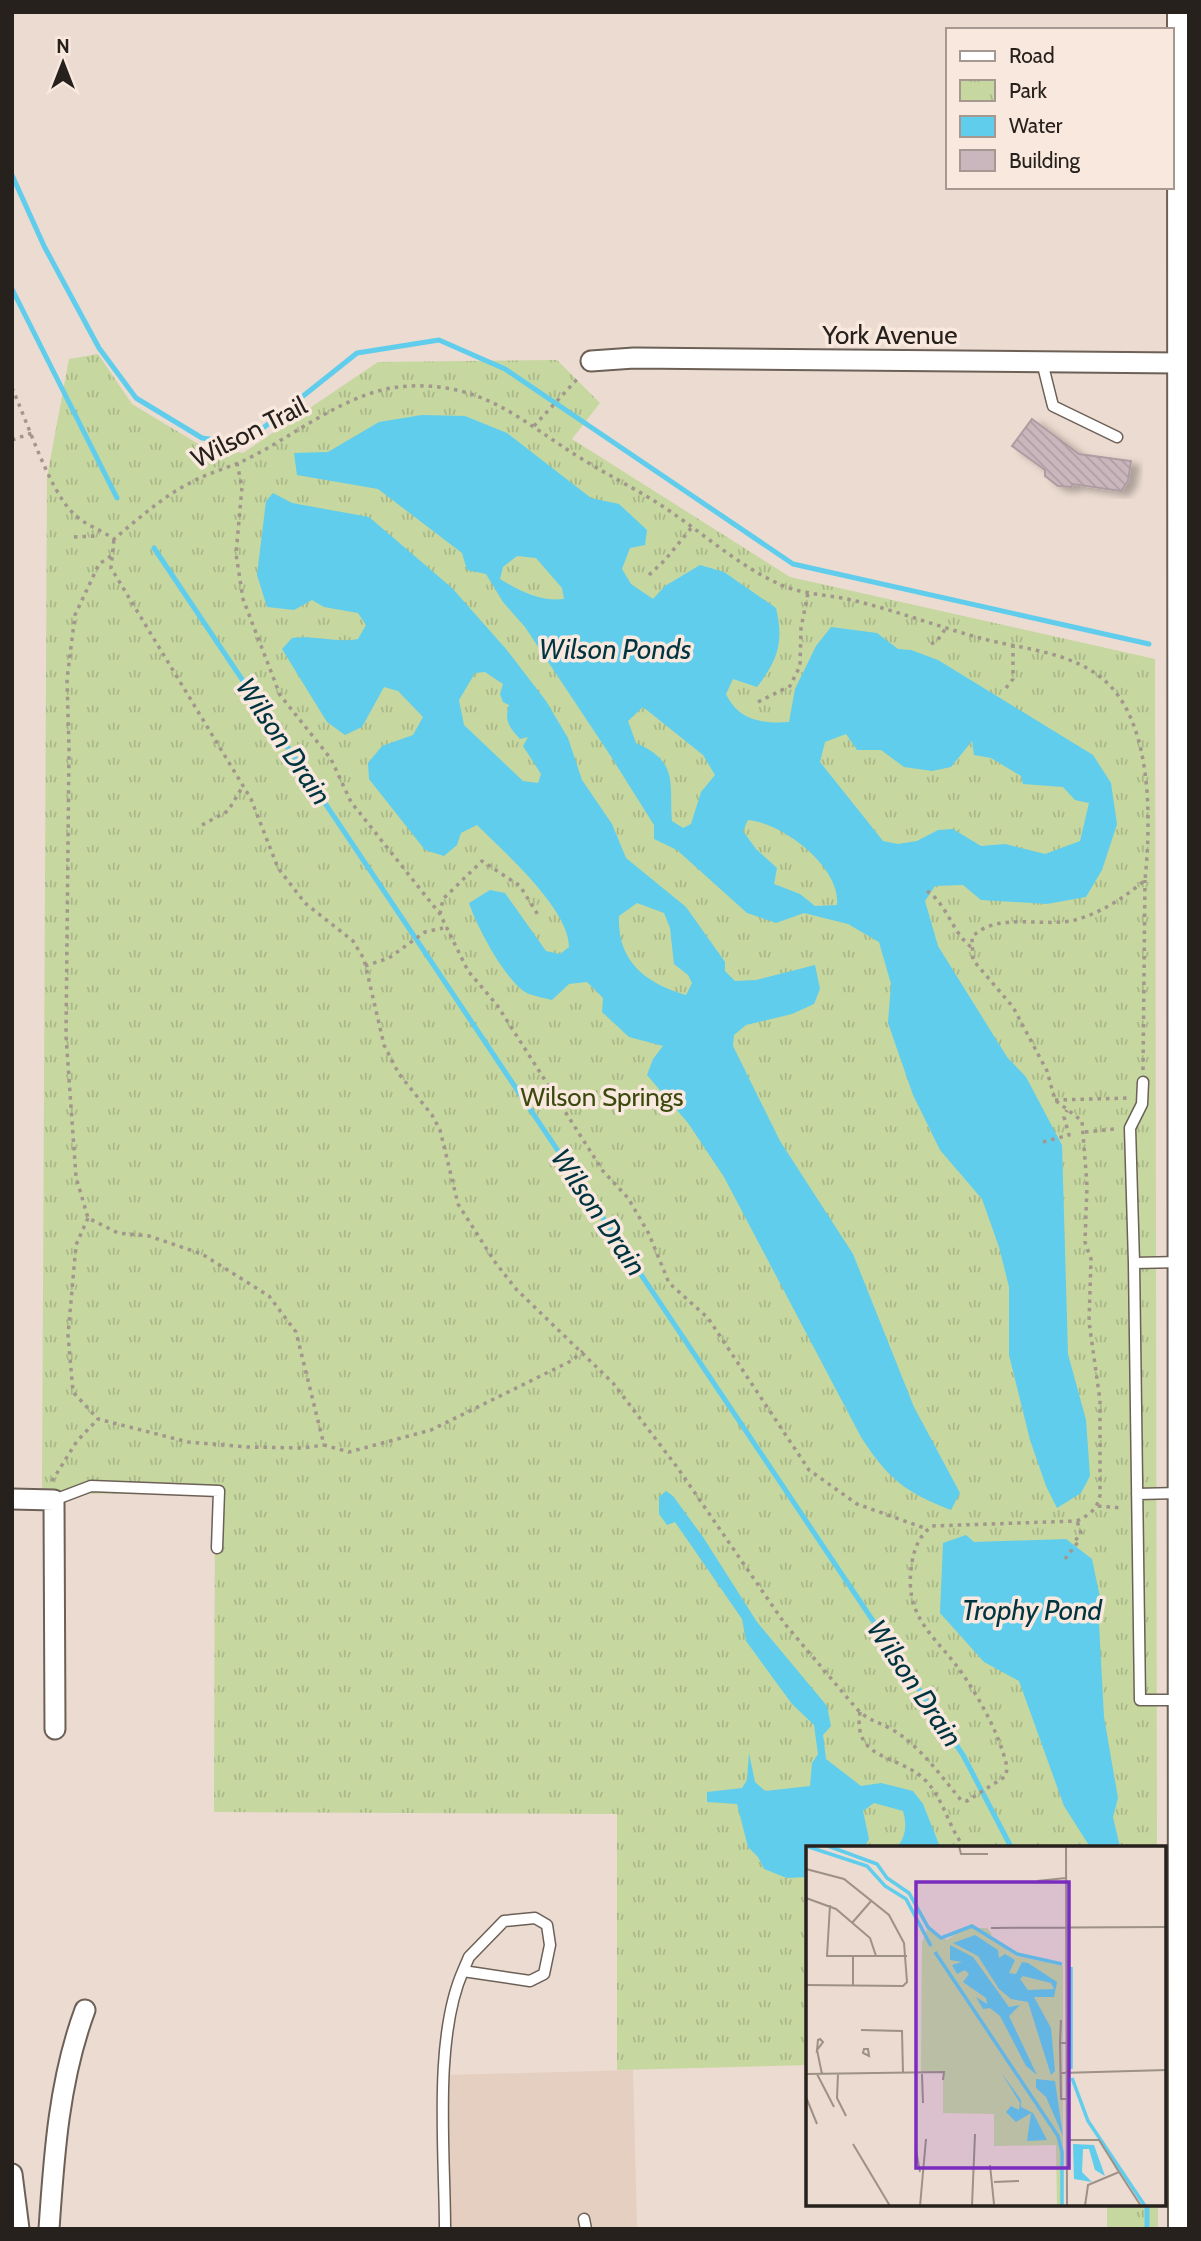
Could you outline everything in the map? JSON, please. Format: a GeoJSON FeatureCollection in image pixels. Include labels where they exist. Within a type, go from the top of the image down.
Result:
{"type":"FeatureCollection","features":[{"type":"Feature","properties":{"kind":"street"},"geometry":{"type":"LineString","coordinates":[[1181,12],[1184,362],[1181,1262],[1185,1494],[1180,1700],[1184,2018],[1182,2229]]}},
{"type":"Feature","properties":{"kind":"street","name":"York Avenue"},"geometry":{"type":"LineString","coordinates":[[591,361],[647,358],[1184,362]]}},
{"type":"Feature","properties":{"kind":"street"},"geometry":{"type":"LineString","coordinates":[[12,1499],[47,1500],[55,1729]]}},
{"type":"Feature","properties":{"kind":"street"},"geometry":{"type":"LineString","coordinates":[[49,2229],[63,2088],[73,2042],[85,2010]]}},
{"type":"Feature","properties":{"kind":"street"},"geometry":{"type":"LineString","coordinates":[[12,2174],[19,2229]]}},
{"type":"Feature","properties":{"kind":"lane"},"geometry":{"type":"LineString","coordinates":[[1042,362],[1052,405],[1117,437]]}},
{"type":"Feature","properties":{"kind":"lane"},"geometry":{"type":"LineString","coordinates":[[1143,1083],[1142,1104],[1130,1128],[1140,1700],[1180,1700]]}},
{"type":"Feature","properties":{"kind":"lane"},"geometry":{"type":"LineString","coordinates":[[1134,1263],[1181,1262]]}},
{"type":"Feature","properties":{"kind":"lane"},"geometry":{"type":"LineString","coordinates":[[47,1500],[91,1486],[219,1491],[217,1548]]}},
{"type":"Feature","properties":{"kind":"lane"},"geometry":{"type":"LineString","coordinates":[[1137,1494],[1185,1494]]}},
{"type":"Feature","properties":{"kind":"lane"},"geometry":{"type":"LineString","coordinates":[[445,2229],[445,2061],[453,1994],[469,1957],[504,1921],[535,1918],[547,1925],[550,1945],[544,1974],[530,1981],[463,1971]]}},
{"type":"Feature","properties":{"kind":"path"},"geometry":{"type":"LineString","coordinates":[[534,426],[574,384]]}},
{"type":"Feature","properties":{"kind":"path","name":"Wilson Trail"},"geometry":{"type":"LineString","coordinates":[[114,538],[187,484],[237,463],[344,405],[385,390],[409,386],[471,394],[496,402],[774,582],[808,593],[848,599],[946,628],[1036,649],[1088,670],[1104,680],[1123,703],[1135,726],[1144,760],[1148,853],[1145,880],[1143,1083]]}},
{"type":"Feature","properties":{"kind":"path"},"geometry":{"type":"LineString","coordinates":[[12,388],[56,488],[71,512],[99,533],[114,538],[111,568],[148,623],[243,786],[267,833],[278,868],[305,903],[354,941],[365,966],[384,1045],[399,1074],[432,1115],[440,1130],[458,1204],[495,1262],[516,1289],[583,1351],[641,1417],[785,1624],[860,1712],[867,1720],[891,1728],[922,1752],[961,1800],[967,1801],[999,1782],[1006,1776],[1007,1767],[986,1714],[953,1660],[917,1617],[911,1600],[914,1548],[928,1529],[944,1524],[1077,1521],[1091,1514],[1098,1506],[1102,1466],[1100,1400],[1090,1322],[1091,1266],[1085,1242],[1087,1185],[1082,1121],[1055,1100],[1046,1071],[1019,1017],[978,970],[971,947],[972,937],[988,926],[1077,920],[1118,901],[1145,880]]}},
{"type":"Feature","properties":{"kind":"path"},"geometry":{"type":"LineString","coordinates":[[12,440],[32,433]]}},
{"type":"Feature","properties":{"kind":"path"},"geometry":{"type":"LineString","coordinates":[[237,463],[242,487],[236,554],[243,599],[280,695],[331,759],[351,802],[440,914],[444,928],[468,971],[498,1005],[603,1171],[628,1198],[649,1234],[669,1283],[708,1318],[809,1470],[857,1504],[928,1529]]}},
{"type":"Feature","properties":{"kind":"path"},"geometry":{"type":"LineString","coordinates":[[649,575],[665,561],[692,527]]}},
{"type":"Feature","properties":{"kind":"path"},"geometry":{"type":"LineString","coordinates":[[74,537],[95,536],[99,533]]}},
{"type":"Feature","properties":{"kind":"path"},"geometry":{"type":"LineString","coordinates":[[111,556],[99,564],[75,615],[67,679],[69,749],[66,1036],[76,1177],[88,1218],[76,1245],[68,1335],[74,1392],[98,1419],[188,1442],[261,1447],[324,1445],[349,1452],[431,1430],[571,1361],[583,1351]]}},
{"type":"Feature","properties":{"kind":"path"},"geometry":{"type":"LineString","coordinates":[[758,702],[790,686],[800,666],[801,628],[808,593]]}},
{"type":"Feature","properties":{"kind":"path"},"geometry":{"type":"LineString","coordinates":[[931,644],[937,641],[946,628]]}},
{"type":"Feature","properties":{"kind":"path"},"geometry":{"type":"LineString","coordinates":[[1006,688],[1013,679],[1013,644]]}},
{"type":"Feature","properties":{"kind":"path"},"geometry":{"type":"LineString","coordinates":[[202,825],[228,811],[243,786]]}},
{"type":"Feature","properties":{"kind":"path"},"geometry":{"type":"LineString","coordinates":[[440,914],[443,899],[482,861],[520,886],[540,918]]}},
{"type":"Feature","properties":{"kind":"path"},"geometry":{"type":"LineString","coordinates":[[927,891],[935,896],[961,940],[971,947]]}},
{"type":"Feature","properties":{"kind":"path"},"geometry":{"type":"LineString","coordinates":[[365,966],[389,958],[424,933],[444,928]]}},
{"type":"Feature","properties":{"kind":"path"},"geometry":{"type":"LineString","coordinates":[[1055,1100],[1130,1098],[1143,1083]]}},
{"type":"Feature","properties":{"kind":"path"},"geometry":{"type":"LineString","coordinates":[[1043,1142],[1069,1135],[1064,1117],[1067,1110]]}},
{"type":"Feature","properties":{"kind":"path"},"geometry":{"type":"LineString","coordinates":[[1084,1132],[1130,1128]]}},
{"type":"Feature","properties":{"kind":"path"},"geometry":{"type":"LineString","coordinates":[[88,1218],[118,1233],[149,1236],[202,1254],[269,1296],[296,1332],[324,1445]]}},
{"type":"Feature","properties":{"kind":"path"},"geometry":{"type":"LineString","coordinates":[[47,1500],[77,1441],[98,1419]]}},
{"type":"Feature","properties":{"kind":"path"},"geometry":{"type":"LineString","coordinates":[[1098,1506],[1136,1508]]}},
{"type":"Feature","properties":{"kind":"path"},"geometry":{"type":"LineString","coordinates":[[1065,1559],[1078,1542],[1075,1541],[1081,1533],[1077,1521]]}},
{"type":"Feature","properties":{"kind":"path"},"geometry":{"type":"LineString","coordinates":[[860,1712],[861,1738],[872,1752],[925,1779],[944,1806],[946,1819],[963,1846]]}},
{"type":"Feature","properties":{"kind":"shaded area"},"geometry":{"type":"Polygon","coordinates":[[[633,2070],[637,2229],[448,2229],[448,2075],[633,2070]]]}},
{"type":"Feature","properties":{"kind":"green space","name":"Wilson Springs"},"geometry":{"type":"Polygon","coordinates":[[[98,354],[132,404],[200,445],[243,453],[378,362],[557,360],[600,403],[572,439],[790,577],[1155,659],[1157,1846],[806,1846],[806,2065],[617,2070],[617,1814],[214,1812],[215,1493],[42,1494],[47,477],[69,359],[98,354]]]}},
{"type":"Feature","properties":{"kind":"green space"},"geometry":{"type":"Polygon","coordinates":[[[1107,2206],[1158,2206],[1158,2229],[1107,2229],[1107,2206]]]}},
{"type":"Feature","properties":{"kind":"water","name":"Wilson Ponds"},"geometry":{"type":"Polygon","coordinates":[[[422,415],[465,416],[507,433],[591,498],[619,504],[647,530],[645,545],[630,548],[622,569],[631,584],[653,599],[665,586],[700,565],[724,572],[776,608],[779,641],[770,668],[757,687],[733,679],[726,694],[744,715],[760,721],[789,722],[795,689],[816,646],[831,627],[877,633],[898,649],[911,650],[938,660],[1093,755],[1111,783],[1117,824],[1102,870],[1086,897],[1047,904],[981,900],[963,885],[935,886],[925,901],[938,946],[1007,1057],[1026,1077],[1062,1145],[1068,1354],[1086,1420],[1090,1476],[1081,1493],[1057,1508],[1046,1486],[1030,1440],[1009,1355],[1009,1287],[999,1247],[982,1199],[940,1150],[913,1095],[888,1023],[891,984],[879,942],[848,924],[804,913],[776,923],[747,913],[677,850],[654,839],[654,825],[610,755],[525,627],[503,602],[486,574],[467,570],[462,553],[378,489],[297,475],[294,453],[328,452],[379,422],[422,415]],[[517,556],[503,567],[500,579],[515,588],[539,597],[564,599],[562,588],[536,558],[517,556]],[[643,707],[628,721],[636,743],[659,758],[669,774],[672,821],[683,828],[691,824],[701,792],[715,775],[703,755],[643,707]],[[846,734],[825,742],[820,762],[883,841],[898,844],[917,841],[938,830],[953,829],[981,846],[1005,844],[1045,854],[1080,841],[1089,803],[1075,800],[1063,787],[1023,784],[1021,776],[991,758],[974,755],[972,741],[951,767],[932,771],[904,767],[881,750],[857,750],[846,734]],[[748,820],[743,831],[756,849],[777,868],[774,884],[800,894],[815,906],[837,905],[836,891],[830,876],[807,849],[793,838],[762,823],[748,820]]]}},
{"type":"Feature","properties":{"kind":"water","name":"Wilson Ponds"},"geometry":{"type":"Polygon","coordinates":[[[273,493],[292,503],[369,517],[452,588],[506,649],[546,701],[568,738],[582,780],[612,824],[626,858],[686,907],[725,962],[725,971],[735,981],[756,980],[815,965],[820,989],[814,1004],[792,1014],[746,1025],[734,1035],[733,1046],[780,1141],[853,1254],[914,1407],[960,1493],[951,1510],[921,1497],[889,1474],[861,1437],[724,1177],[688,1123],[647,1075],[653,1059],[663,1046],[629,1037],[602,1012],[603,998],[587,982],[569,984],[552,1000],[525,992],[509,976],[492,951],[469,903],[490,890],[505,893],[546,951],[560,954],[569,947],[566,932],[547,899],[518,865],[477,825],[461,833],[457,845],[444,856],[425,850],[369,779],[368,763],[382,746],[413,735],[423,717],[398,691],[384,687],[362,727],[345,735],[327,722],[282,649],[292,638],[358,639],[366,625],[358,613],[324,607],[312,600],[294,610],[267,607],[257,575],[266,501],[273,493]],[[485,672],[475,673],[459,700],[464,725],[523,781],[538,783],[541,774],[523,746],[528,737],[520,739],[508,723],[509,705],[503,702],[500,694],[503,684],[485,672]],[[637,903],[619,916],[623,946],[629,958],[646,977],[686,995],[692,983],[688,975],[674,964],[670,928],[664,913],[637,903]]]}},
{"type":"Feature","properties":{"kind":"water"},"geometry":{"type":"Polygon","coordinates":[[[666,1491],[673,1496],[703,1537],[757,1622],[827,1706],[831,1726],[823,1735],[826,1759],[861,1786],[881,1783],[913,1791],[923,1804],[940,1846],[898,1846],[905,1830],[903,1811],[874,1803],[863,1811],[869,1839],[866,1846],[806,1846],[806,1877],[787,1878],[764,1869],[758,1857],[748,1847],[737,1804],[707,1802],[707,1792],[742,1788],[747,1780],[749,1753],[755,1782],[765,1791],[810,1786],[812,1763],[818,1754],[814,1725],[792,1704],[746,1641],[742,1619],[675,1522],[667,1525],[659,1514],[659,1497],[666,1491]]]}},
{"type":"Feature","properties":{"kind":"water","name":"Trophy Pond"},"geometry":{"type":"Polygon","coordinates":[[[966,1535],[974,1542],[1066,1539],[1092,1559],[1102,1607],[1099,1624],[1104,1717],[1118,1798],[1113,1817],[1120,1846],[1089,1846],[1064,1806],[1019,1681],[984,1662],[940,1613],[943,1543],[966,1535]]]}},
{"type":"Feature","properties":{"kind":"building"},"geometry":{"type":"Polygon","coordinates":[[[1032,419],[1079,454],[1131,461],[1128,481],[1121,491],[1073,484],[1071,487],[1058,486],[1045,476],[1045,470],[1012,446],[1032,419]]]}},
{"type":"Feature","properties":{"kind":"waterway"},"geometry":{"type":"LineString","coordinates":[[12,175],[44,246],[99,348],[136,398],[202,438],[243,444],[357,353],[439,340],[505,369],[793,564],[1149,644]]}},
{"type":"Feature","properties":{"kind":"waterway","name":"Wilson Drain"},"geometry":{"type":"LineString","coordinates":[[12,289],[117,498]]}},
{"type":"Feature","properties":{"kind":"waterway","name":"Wilson Drain"},"geometry":{"type":"LineString","coordinates":[[154,548],[963,1755],[1010,1846]]}},
{"type":"Feature","properties":{"kind":"waterway","name":"Wilson Drain"},"geometry":{"type":"LineString","coordinates":[[1147,2206],[1147,2229]]}}]}
